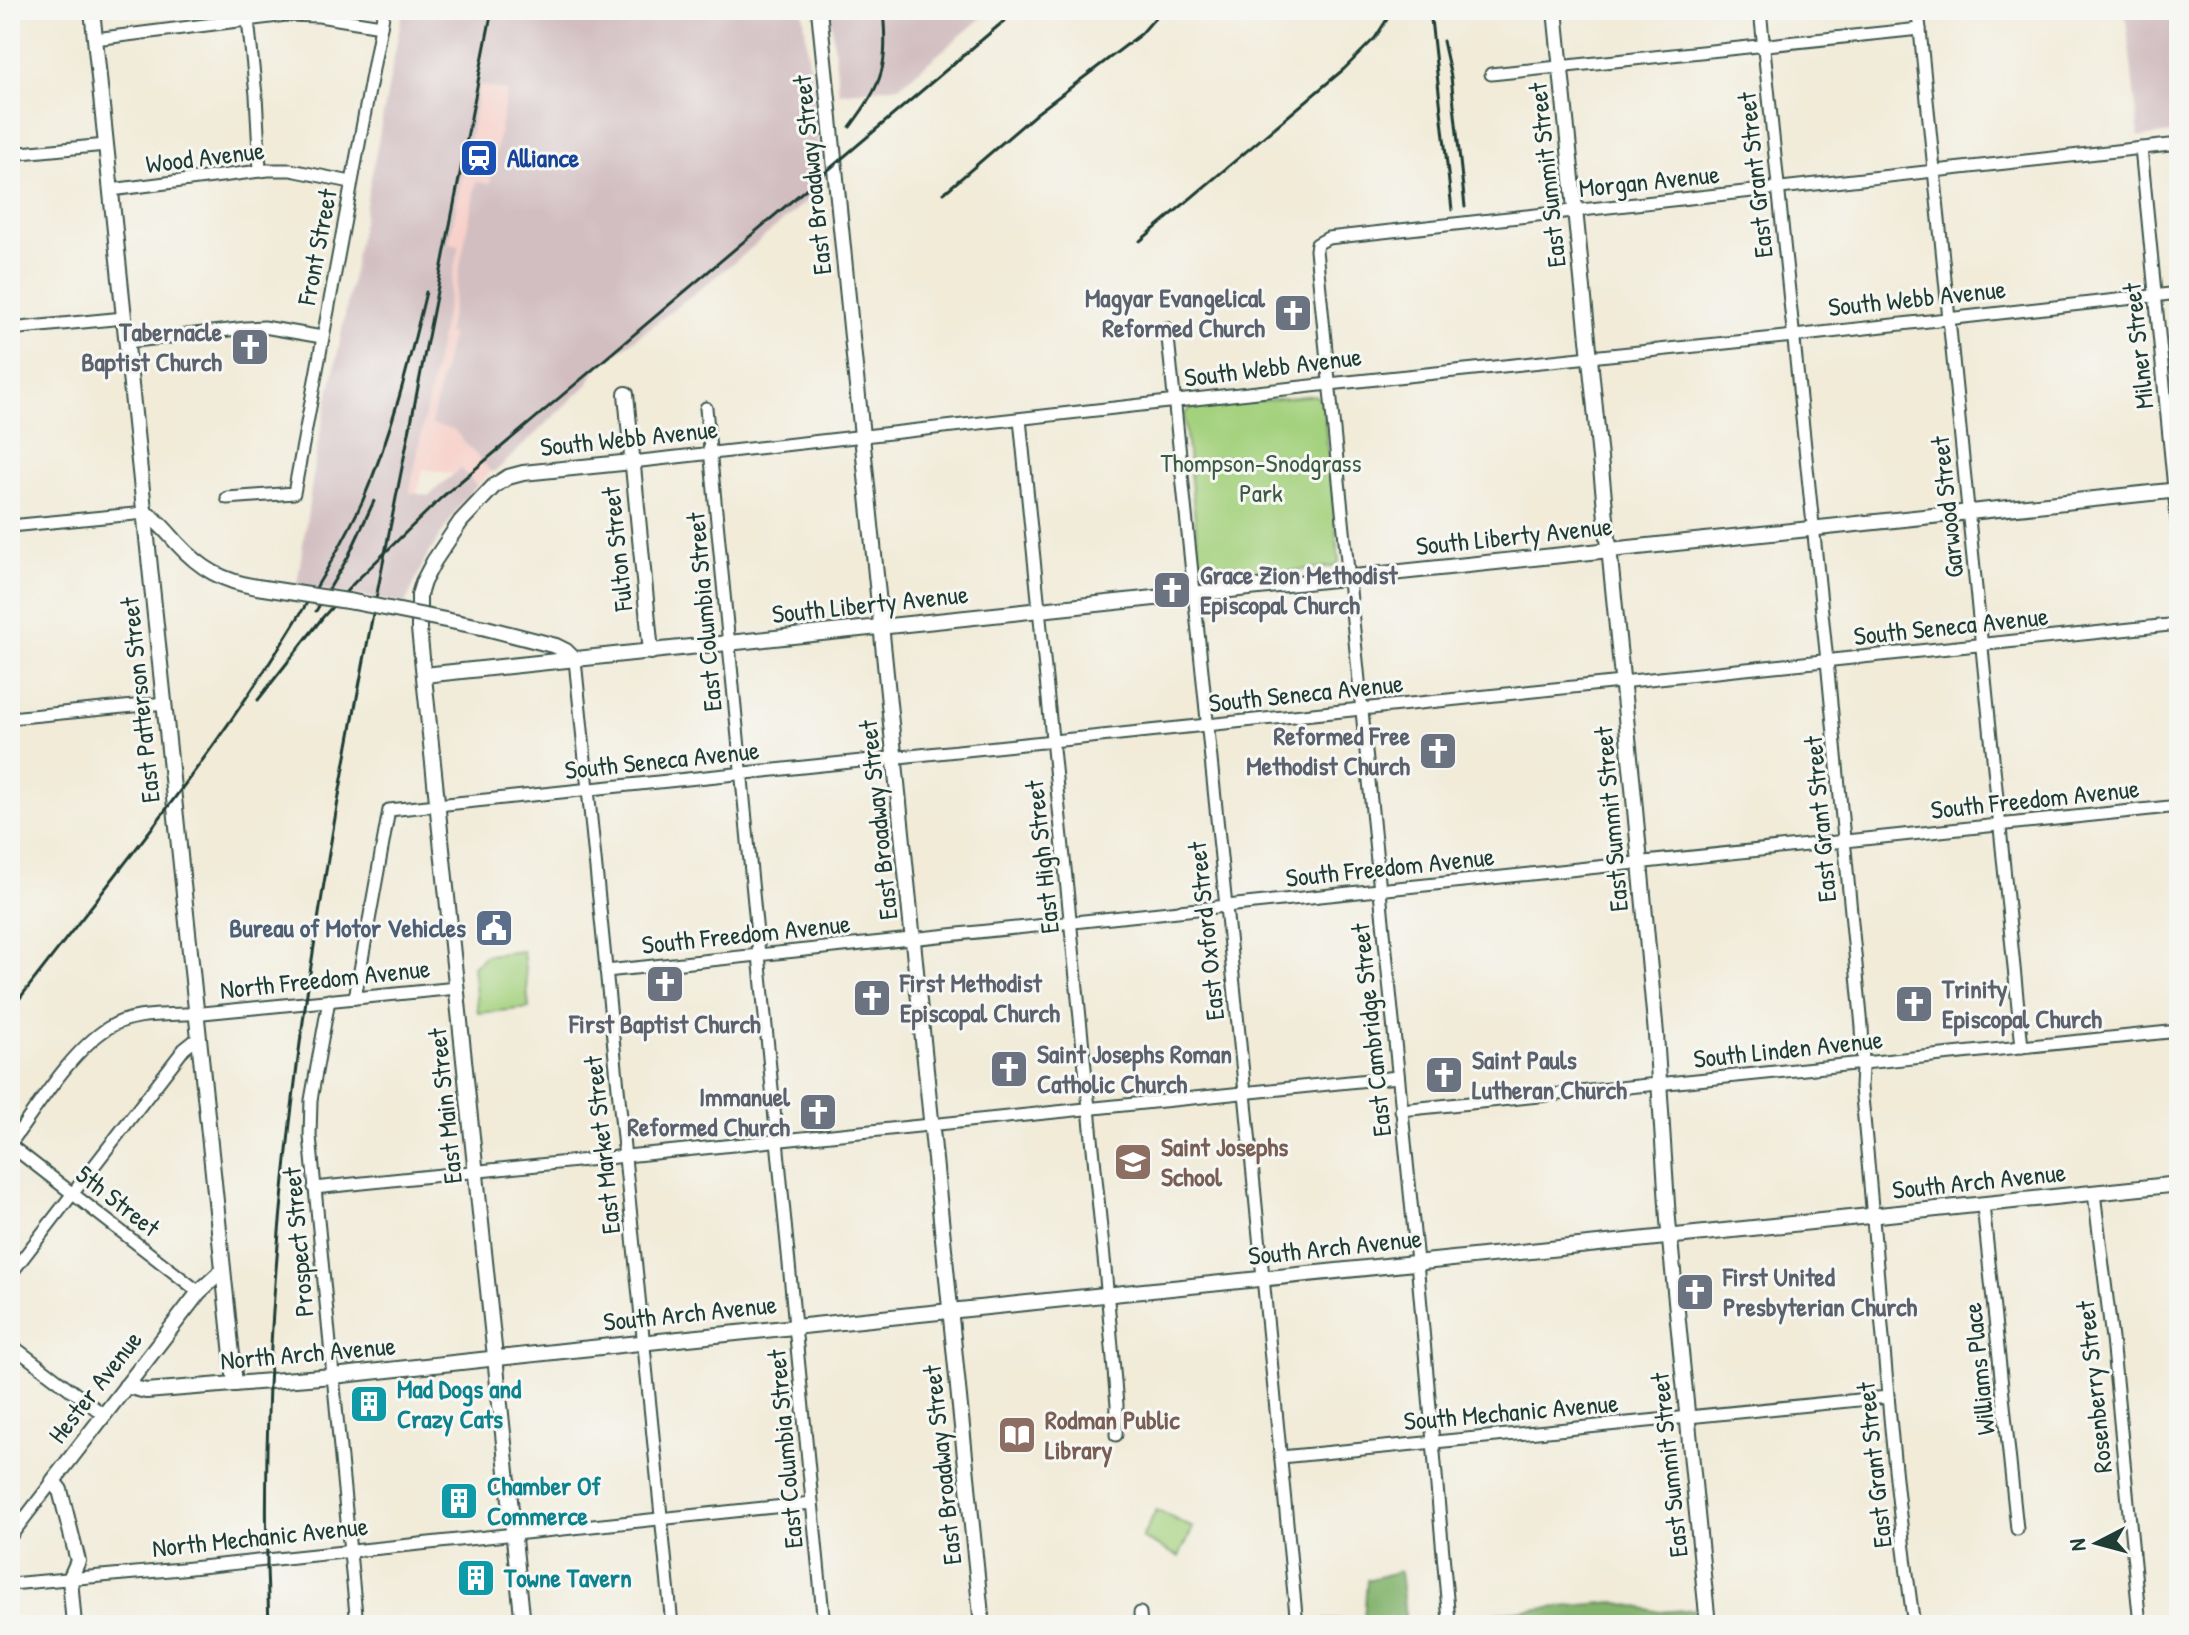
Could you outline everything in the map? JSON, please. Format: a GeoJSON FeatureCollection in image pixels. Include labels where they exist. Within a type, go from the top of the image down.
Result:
{"type":"FeatureCollection","features":[{"type":"Feature","properties":{"kind":"street","name":"East Patterson Street"},"geometry":{"type":"LineString","coordinates":[[92,10],[235,1384]]}},
{"type":"Feature","properties":{"kind":"street","name":"Front Street"},"geometry":{"type":"LineString","coordinates":[[227,498],[294,493],[384,10]]}},
{"type":"Feature","properties":{"kind":"street","name":"East Broadway Street"},"geometry":{"type":"LineString","coordinates":[[819,10],[982,1625]]}},
{"type":"Feature","properties":{"kind":"street","name":"East Summit Street"},"geometry":{"type":"LineString","coordinates":[[1555,10],[1610,550],[1670,1237],[1708,1625]]}},
{"type":"Feature","properties":{"kind":"street","name":"East Grant Street"},"geometry":{"type":"LineString","coordinates":[[1760,10],[1862,1027],[1861,1087],[1897,1492],[1914,1625]]}},
{"type":"Feature","properties":{"kind":"street","name":"Garwood Street"},"geometry":{"type":"LineString","coordinates":[[1918,10],[2022,1047]]}},
{"type":"Feature","properties":{"kind":"street"},"geometry":{"type":"LineString","coordinates":[[248,14],[260,171]]}},
{"type":"Feature","properties":{"kind":"street"},"geometry":{"type":"LineString","coordinates":[[95,39],[248,14],[302,15],[381,26]]}},
{"type":"Feature","properties":{"kind":"street"},"geometry":{"type":"LineString","coordinates":[[1491,74],[1920,29]]}},
{"type":"Feature","properties":{"kind":"street","name":"Morgan Avenue"},"geometry":{"type":"LineString","coordinates":[[1317,244],[1328,238],[2179,144]]}},
{"type":"Feature","properties":{"kind":"street"},"geometry":{"type":"LineString","coordinates":[[10,154],[106,145]]}},
{"type":"Feature","properties":{"kind":"street","name":"Milner Street"},"geometry":{"type":"LineString","coordinates":[[2141,148],[2179,540]]}},
{"type":"Feature","properties":{"kind":"street","name":"Wood Avenue"},"geometry":{"type":"LineString","coordinates":[[111,190],[260,171],[291,170],[351,182]]}},
{"type":"Feature","properties":{"kind":"street","name":"East Cambridge Street"},"geometry":{"type":"LineString","coordinates":[[1317,244],[1417,1262],[1449,1621]]}},
{"type":"Feature","properties":{"kind":"street","name":"South Webb Avenue"},"geometry":{"type":"LineString","coordinates":[[423,582],[461,521],[482,496],[501,481],[523,473],[2179,293]]}},
{"type":"Feature","properties":{"kind":"street"},"geometry":{"type":"LineString","coordinates":[[10,329],[124,318]]}},
{"type":"Feature","properties":{"kind":"street"},"geometry":{"type":"LineString","coordinates":[[127,342],[264,327],[322,337]]}},
{"type":"Feature","properties":{"kind":"street","name":"East Oxford Street"},"geometry":{"type":"LineString","coordinates":[[1167,328],[1297,1625]]}},
{"type":"Feature","properties":{"kind":"street","name":"Fulton Street"},"geometry":{"type":"LineString","coordinates":[[626,394],[651,652]]}},
{"type":"Feature","properties":{"kind":"street","name":"East Columbia Street"},"geometry":{"type":"LineString","coordinates":[[706,408],[824,1625]]}},
{"type":"Feature","properties":{"kind":"street","name":"East High Street"},"geometry":{"type":"LineString","coordinates":[[1020,419],[1108,1295],[1117,1405],[1116,1435]]}},
{"type":"Feature","properties":{"kind":"street","name":"South Liberty Avenue"},"geometry":{"type":"LineString","coordinates":[[424,675],[2176,490]]}},
{"type":"Feature","properties":{"kind":"street"},"geometry":{"type":"LineString","coordinates":[[10,526],[145,513],[202,566],[229,581],[486,628],[556,646],[575,660]]}},
{"type":"Feature","properties":{"kind":"street","name":"East Main Street"},"geometry":{"type":"LineString","coordinates":[[423,582],[418,609],[424,675],[523,1625]]}},
{"type":"Feature","properties":{"kind":"street","name":"South Seneca Avenue"},"geometry":{"type":"LineString","coordinates":[[355,998],[389,810],[2179,624]]}},
{"type":"Feature","properties":{"kind":"street","name":"East Market Street"},"geometry":{"type":"LineString","coordinates":[[575,660],[672,1625]]}},
{"type":"Feature","properties":{"kind":"street"},"geometry":{"type":"LineString","coordinates":[[10,718],[165,703]]}},
{"type":"Feature","properties":{"kind":"street","name":"South Freedom Avenue"},"geometry":{"type":"LineString","coordinates":[[606,971],[2179,806]]}},
{"type":"Feature","properties":{"kind":"street","name":"North Freedom Avenue"},"geometry":{"type":"LineString","coordinates":[[10,1144],[68,1066],[91,1041],[107,1028],[129,1019],[457,988]]}},
{"type":"Feature","properties":{"kind":"street","name":"Prospect Street"},"geometry":{"type":"LineString","coordinates":[[329,1000],[310,1103],[314,1188],[357,1625]]}},
{"type":"Feature","properties":{"kind":"street","name":"South Linden Avenue"},"geometry":{"type":"LineString","coordinates":[[1401,1110],[2179,1031]]}},
{"type":"Feature","properties":{"kind":"street"},"geometry":{"type":"LineString","coordinates":[[10,1275],[184,1049],[199,1037]]}},
{"type":"Feature","properties":{"kind":"street"},"geometry":{"type":"LineString","coordinates":[[314,1188],[1398,1077]]}},
{"type":"Feature","properties":{"kind":"street","name":"5th Street"},"geometry":{"type":"LineString","coordinates":[[10,1144],[199,1292]]}},
{"type":"Feature","properties":{"kind":"street","name":"South Arch Avenue"},"geometry":{"type":"LineString","coordinates":[[496,1358],[2179,1184]]}},
{"type":"Feature","properties":{"kind":"street","name":"Rosenberry Street"},"geometry":{"type":"LineString","coordinates":[[2094,1193],[2112,1339],[2140,1625]]}},
{"type":"Feature","properties":{"kind":"street","name":"Williams Place"},"geometry":{"type":"LineString","coordinates":[[1983,1205],[2017,1529]]}},
{"type":"Feature","properties":{"kind":"street","name":"Hester Avenue"},"geometry":{"type":"LineString","coordinates":[[10,1537],[199,1292],[223,1270]]}},
{"type":"Feature","properties":{"kind":"street"},"geometry":{"type":"LineString","coordinates":[[10,1344],[104,1415]]}},
{"type":"Feature","properties":{"kind":"street","name":"North Arch Avenue"},"geometry":{"type":"LineString","coordinates":[[126,1386],[146,1391],[333,1376],[496,1358]]}},
{"type":"Feature","properties":{"kind":"street","name":"South Mechanic Avenue"},"geometry":{"type":"LineString","coordinates":[[1281,1457],[1888,1397]]}},
{"type":"Feature","properties":{"kind":"street"},"geometry":{"type":"LineString","coordinates":[[53,1481],[60,1490],[78,1561],[70,1579],[74,1625]]}},
{"type":"Feature","properties":{"kind":"street"},"geometry":{"type":"LineString","coordinates":[[661,1518],[812,1503]]}},
{"type":"Feature","properties":{"kind":"street","name":"North Mechanic Avenue"},"geometry":{"type":"LineString","coordinates":[[10,1584],[661,1518]]}},
{"type":"Feature","properties":{"kind":"shaded area"},"geometry":{"type":"Polygon","coordinates":[[[403,10],[803,10],[823,187],[737,260],[595,370],[589,383],[497,470],[491,472],[453,429],[431,425],[451,335],[447,334],[476,182],[490,184],[507,91],[480,85],[449,243],[459,245],[410,492],[428,496],[461,468],[477,486],[463,500],[425,560],[405,604],[297,585],[317,449],[403,10]]]}},
{"type":"Feature","properties":{"kind":"shaded area"},"geometry":{"type":"Polygon","coordinates":[[[830,10],[991,10],[900,86],[839,93],[830,10]]]}},
{"type":"Feature","properties":{"kind":"shaded area"},"geometry":{"type":"Polygon","coordinates":[[[2125,10],[2179,10],[2179,132],[2139,137],[2125,10]]]}},
{"type":"Feature","properties":{"kind":"shaded area"},"geometry":{"type":"Polygon","coordinates":[[[480,85],[508,91],[490,185],[476,183],[447,333],[451,335],[431,425],[453,429],[491,472],[477,486],[461,468],[454,474],[423,469],[417,494],[410,492],[459,246],[448,243],[480,85]]]}},
{"type":"Feature","properties":{"kind":"green space","name":"Thompson-Snodgrass Park"},"geometry":{"type":"Polygon","coordinates":[[[1315,395],[1323,402],[1339,560],[1336,566],[1211,580],[1201,576],[1184,415],[1190,408],[1315,395]]]}},
{"type":"Feature","properties":{"kind":"green space"},"geometry":{"type":"Polygon","coordinates":[[[523,951],[529,1008],[478,1013],[473,966],[486,955],[523,951]]]}},
{"type":"Feature","properties":{"kind":"green space"},"geometry":{"type":"Polygon","coordinates":[[[1156,1510],[1193,1528],[1179,1557],[1142,1538],[1156,1510]]]}},
{"type":"Feature","properties":{"kind":"green space"},"geometry":{"type":"Polygon","coordinates":[[[1400,1571],[1406,1625],[1312,1625],[1311,1621],[1364,1619],[1367,1580],[1400,1571]]]}},
{"type":"Feature","properties":{"kind":"green space"},"geometry":{"type":"Polygon","coordinates":[[[1615,1602],[1660,1612],[1698,1609],[1699,1625],[1463,1625],[1462,1616],[1615,1602]]]}},
{"type":"Feature","properties":{"kind":"railway"},"geometry":{"type":"LineString","coordinates":[[269,1625],[266,1485],[271,1346],[281,1207],[297,1068],[317,930],[365,655],[492,10]]}},
{"type":"Feature","properties":{"kind":"railway"},"geometry":{"type":"LineString","coordinates":[[850,127],[870,98],[881,73],[885,46],[883,10]]}},
{"type":"Feature","properties":{"kind":"railway"},"geometry":{"type":"LineString","coordinates":[[258,700],[323,617],[441,498],[1017,10]]}},
{"type":"Feature","properties":{"kind":"railway"},"geometry":{"type":"LineString","coordinates":[[944,193],[1037,113],[1141,34],[1162,10]]}},
{"type":"Feature","properties":{"kind":"railway"},"geometry":{"type":"LineString","coordinates":[[1140,241],[1344,69],[1375,38],[1393,10]]}},
{"type":"Feature","properties":{"kind":"railway"},"geometry":{"type":"LineString","coordinates":[[1430,10],[1452,210]]}},
{"type":"Feature","properties":{"kind":"railway"},"geometry":{"type":"LineString","coordinates":[[1443,41],[1451,77],[1465,207]]}},
{"type":"Feature","properties":{"kind":"railway"},"geometry":{"type":"LineString","coordinates":[[10,1011],[224,730],[328,567],[363,500],[383,449],[426,292]]}},
{"type":"Feature","properties":{"kind":"railway"},"geometry":{"type":"LineString","coordinates":[[316,611],[348,557],[374,501]]}},
{"type":"Feature","properties":{"kind":"place","name":"Alliance"},"geometry":{"type":"Point","coordinates":[479,158]}},
{"type":"Feature","properties":{"kind":"place","name":"Magyar Evangelical Reformed Church"},"geometry":{"type":"Point","coordinates":[1293,313]}},
{"type":"Feature","properties":{"kind":"place","name":"Tabernacle Baptist Church"},"geometry":{"type":"Point","coordinates":[250,347]}},
{"type":"Feature","properties":{"kind":"place","name":"Grace Zion Methodist Episcopal Church"},"geometry":{"type":"Point","coordinates":[1172,590]}},
{"type":"Feature","properties":{"kind":"place","name":"Reformed Free Methodist Church"},"geometry":{"type":"Point","coordinates":[1438,751]}},
{"type":"Feature","properties":{"kind":"place","name":"Bureau of Motor Vehicles"},"geometry":{"type":"Point","coordinates":[494,928]}},
{"type":"Feature","properties":{"kind":"place","name":"First Baptist Church"},"geometry":{"type":"Point","coordinates":[665,984]}},
{"type":"Feature","properties":{"kind":"place","name":"First Methodist Episcopal Church"},"geometry":{"type":"Point","coordinates":[872,998]}},
{"type":"Feature","properties":{"kind":"place","name":"Trinity Episcopal Church"},"geometry":{"type":"Point","coordinates":[1914,1004]}},
{"type":"Feature","properties":{"kind":"place","name":"Saint Josephs Roman Catholic Church"},"geometry":{"type":"Point","coordinates":[1009,1069]}},
{"type":"Feature","properties":{"kind":"place","name":"Saint Pauls Lutheran Church"},"geometry":{"type":"Point","coordinates":[1444,1075]}},
{"type":"Feature","properties":{"kind":"place","name":"Immanuel Reformed Church"},"geometry":{"type":"Point","coordinates":[818,1112]}},
{"type":"Feature","properties":{"kind":"place","name":"Saint Josephs School"},"geometry":{"type":"Point","coordinates":[1133,1162]}},
{"type":"Feature","properties":{"kind":"place","name":"First United Presbyterian Church"},"geometry":{"type":"Point","coordinates":[1695,1292]}},
{"type":"Feature","properties":{"kind":"place","name":"Mad Dogs and Crazy Cats"},"geometry":{"type":"Point","coordinates":[369,1404]}},
{"type":"Feature","properties":{"kind":"place","name":"Rodman Public Library"},"geometry":{"type":"Point","coordinates":[1017,1435]}},
{"type":"Feature","properties":{"kind":"place","name":"Chamber Of Commerce"},"geometry":{"type":"Point","coordinates":[459,1501]}},
{"type":"Feature","properties":{"kind":"place","name":"Towne Tavern"},"geometry":{"type":"Point","coordinates":[476,1578]}}]}
